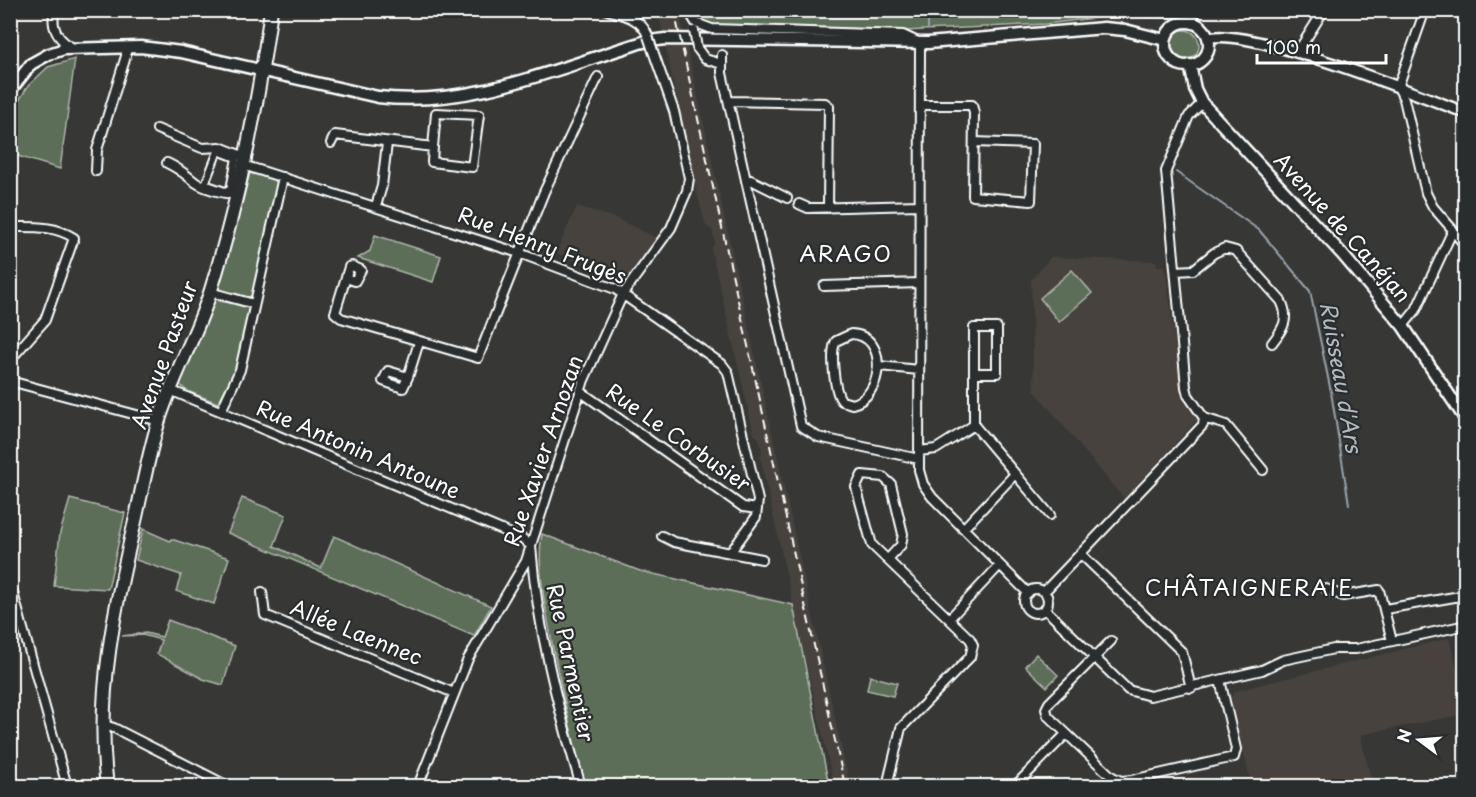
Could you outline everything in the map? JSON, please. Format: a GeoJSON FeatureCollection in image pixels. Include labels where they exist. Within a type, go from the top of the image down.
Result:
{"type":"FeatureCollection","features":[{"type":"Feature","properties":{"kind":"main road","name":"Avenue Pasteur"},"geometry":{"type":"LineString","coordinates":[[108,786],[104,725],[112,631],[159,421],[210,292],[237,195],[263,71],[271,10]]}},
{"type":"Feature","properties":{"kind":"main road"},"geometry":{"type":"LineString","coordinates":[[1185,22],[1200,27],[1208,38],[1205,56],[1190,65],[1183,65],[1171,59],[1165,47],[1165,40],[1172,28],[1185,22]]}},
{"type":"Feature","properties":{"kind":"main road"},"geometry":{"type":"LineString","coordinates":[[10,92],[37,60],[57,51],[78,49],[126,47],[172,50],[378,97],[431,99],[478,92],[656,40],[702,38],[920,43],[1104,28],[1125,30],[1165,40]]}},
{"type":"Feature","properties":{"kind":"main road","name":"Avenue de Canéjan"},"geometry":{"type":"LineString","coordinates":[[1190,65],[1192,80],[1202,103],[1342,254],[1403,326],[1466,420]]}},
{"type":"Feature","properties":{"kind":"street"},"geometry":{"type":"LineString","coordinates":[[56,10],[53,23],[55,31],[65,43],[78,49]]}},
{"type":"Feature","properties":{"kind":"street","name":"Rue Xavier Arnozan"},"geometry":{"type":"LineString","coordinates":[[418,786],[468,659],[526,561],[580,391],[623,294],[671,228],[687,191],[689,178],[674,111],[648,36],[643,26],[634,19],[607,10]]}},
{"type":"Feature","properties":{"kind":"street"},"geometry":{"type":"LineString","coordinates":[[688,10],[695,27],[698,48],[705,59],[722,59],[746,181],[801,426],[818,437],[919,455],[936,449],[974,425]]}},
{"type":"Feature","properties":{"kind":"street"},"geometry":{"type":"LineString","coordinates":[[1192,23],[1195,10]]}},
{"type":"Feature","properties":{"kind":"street"},"geometry":{"type":"LineString","coordinates":[[1297,53],[1324,10]]}},
{"type":"Feature","properties":{"kind":"street"},"geometry":{"type":"LineString","coordinates":[[1425,10],[1398,87],[1404,99],[1426,193],[1433,207],[1466,247]]}},
{"type":"Feature","properties":{"kind":"street"},"geometry":{"type":"LineString","coordinates":[[695,27],[903,35],[920,43],[920,477],[927,491],[1028,593]]}},
{"type":"Feature","properties":{"kind":"street"},"geometry":{"type":"LineString","coordinates":[[1208,38],[1236,37],[1297,53],[1466,113]]}},
{"type":"Feature","properties":{"kind":"street"},"geometry":{"type":"LineString","coordinates":[[96,171],[97,150],[126,56],[126,47]]}},
{"type":"Feature","properties":{"kind":"street"},"geometry":{"type":"LineString","coordinates":[[346,278],[335,314],[341,318],[478,358],[543,192],[598,77]]}},
{"type":"Feature","properties":{"kind":"street"},"geometry":{"type":"LineString","coordinates":[[729,101],[825,103],[829,106],[828,208]]}},
{"type":"Feature","properties":{"kind":"street"},"geometry":{"type":"LineString","coordinates":[[1202,103],[1189,116],[1166,171],[1185,387],[1204,418],[1226,425],[1263,470]]}},
{"type":"Feature","properties":{"kind":"street"},"geometry":{"type":"LineString","coordinates":[[920,105],[972,105],[974,112],[973,196],[1031,201],[1033,144],[974,142]]}},
{"type":"Feature","properties":{"kind":"street"},"geometry":{"type":"LineString","coordinates":[[436,113],[479,115],[472,167],[432,162],[433,147],[436,113]]}},
{"type":"Feature","properties":{"kind":"street","name":"Rue Henry Frugès"},"geometry":{"type":"LineString","coordinates":[[157,129],[202,148],[220,147],[244,161],[283,177],[519,253],[623,294],[722,364],[728,372],[758,500],[757,509]]}},
{"type":"Feature","properties":{"kind":"street"},"geometry":{"type":"LineString","coordinates":[[331,143],[334,135],[433,147]]}},
{"type":"Feature","properties":{"kind":"street"},"geometry":{"type":"LineString","coordinates":[[376,206],[382,186],[387,143]]}},
{"type":"Feature","properties":{"kind":"street"},"geometry":{"type":"LineString","coordinates":[[218,151],[235,157],[231,189],[225,191],[205,184],[218,151]]}},
{"type":"Feature","properties":{"kind":"street"},"geometry":{"type":"LineString","coordinates":[[167,163],[187,172],[193,181],[203,186],[237,195]]}},
{"type":"Feature","properties":{"kind":"street"},"geometry":{"type":"LineString","coordinates":[[221,411],[240,370],[283,177]]}},
{"type":"Feature","properties":{"kind":"street"},"geometry":{"type":"LineString","coordinates":[[746,181],[751,180],[787,198]]}},
{"type":"Feature","properties":{"kind":"street"},"geometry":{"type":"LineString","coordinates":[[799,204],[808,208],[919,205]]}},
{"type":"Feature","properties":{"kind":"street"},"geometry":{"type":"LineString","coordinates":[[10,227],[60,230],[74,238],[45,320],[10,360]]}},
{"type":"Feature","properties":{"kind":"street"},"geometry":{"type":"LineString","coordinates":[[1403,326],[1416,310],[1453,230]]}},
{"type":"Feature","properties":{"kind":"street"},"geometry":{"type":"LineString","coordinates":[[1176,271],[1192,270],[1214,253],[1225,248],[1236,251],[1281,302],[1286,311],[1285,326],[1272,343]]}},
{"type":"Feature","properties":{"kind":"street"},"geometry":{"type":"LineString","coordinates":[[824,286],[919,283]]}},
{"type":"Feature","properties":{"kind":"street"},"geometry":{"type":"LineString","coordinates":[[210,292],[254,304]]}},
{"type":"Feature","properties":{"kind":"street"},"geometry":{"type":"LineString","coordinates":[[974,374],[997,374],[997,328],[974,328],[974,374],[974,425],[1050,515]]}},
{"type":"Feature","properties":{"kind":"street"},"geometry":{"type":"LineString","coordinates":[[852,334],[864,336],[876,348],[879,366],[862,400],[847,403],[839,398],[833,349],[841,338],[852,334]]}},
{"type":"Feature","properties":{"kind":"street"},"geometry":{"type":"LineString","coordinates":[[408,377],[419,342]]}},
{"type":"Feature","properties":{"kind":"street"},"geometry":{"type":"LineString","coordinates":[[879,366],[919,370]]}},
{"type":"Feature","properties":{"kind":"street"},"geometry":{"type":"LineString","coordinates":[[10,381],[159,421]]}},
{"type":"Feature","properties":{"kind":"street","name":"Rue Antonin Antoune"},"geometry":{"type":"LineString","coordinates":[[170,390],[523,539],[531,546]]}},
{"type":"Feature","properties":{"kind":"street","name":"Rue Le Corbusier"},"geometry":{"type":"LineString","coordinates":[[580,391],[743,507],[757,509]]}},
{"type":"Feature","properties":{"kind":"street"},"geometry":{"type":"LineString","coordinates":[[1044,592],[1199,430],[1204,418]]}},
{"type":"Feature","properties":{"kind":"street"},"geometry":{"type":"LineString","coordinates":[[963,529],[1015,474]]}},
{"type":"Feature","properties":{"kind":"street"},"geometry":{"type":"LineString","coordinates":[[887,786],[900,728],[970,657],[973,645],[970,639],[888,560],[868,539],[856,487],[862,475],[882,477],[891,484],[903,534],[901,545],[888,560]]}},
{"type":"Feature","properties":{"kind":"street"},"geometry":{"type":"LineString","coordinates":[[730,554],[756,517],[757,509]]}},
{"type":"Feature","properties":{"kind":"street"},"geometry":{"type":"LineString","coordinates":[[663,536],[674,542],[762,560]]}},
{"type":"Feature","properties":{"kind":"street","name":"Rue Parmentier"},"geometry":{"type":"LineString","coordinates":[[531,546],[534,587],[570,748],[581,786]]}},
{"type":"Feature","properties":{"kind":"street"},"geometry":{"type":"LineString","coordinates":[[1081,554],[1182,652],[1191,688]]}},
{"type":"Feature","properties":{"kind":"street"},"geometry":{"type":"LineString","coordinates":[[949,619],[1000,565]]}},
{"type":"Feature","properties":{"kind":"street"},"geometry":{"type":"LineString","coordinates":[[10,582],[67,786]]}},
{"type":"Feature","properties":{"kind":"street"},"geometry":{"type":"LineString","coordinates":[[1036,589],[1044,592],[1048,600],[1045,609],[1038,612],[1028,609],[1025,603],[1028,593],[1036,589]]}},
{"type":"Feature","properties":{"kind":"street"},"geometry":{"type":"LineString","coordinates":[[1326,589],[1343,596],[1377,590],[1382,594],[1392,641]]}},
{"type":"Feature","properties":{"kind":"street","name":"Allée Laennec"},"geometry":{"type":"LineString","coordinates":[[262,592],[265,615],[454,693]]}},
{"type":"Feature","properties":{"kind":"street"},"geometry":{"type":"LineString","coordinates":[[1385,609],[1466,595]]}},
{"type":"Feature","properties":{"kind":"street"},"geometry":{"type":"LineString","coordinates":[[1045,609],[1128,690],[1137,694],[1157,696],[1267,669],[1283,660],[1392,641],[1466,625]]}},
{"type":"Feature","properties":{"kind":"street"},"geometry":{"type":"LineString","coordinates":[[1111,640],[1047,706],[1048,716],[1111,776],[1121,781],[1231,759],[1236,749],[1220,680]]}},
{"type":"Feature","properties":{"kind":"street"},"geometry":{"type":"LineString","coordinates":[[104,725],[228,786]]}},
{"type":"Feature","properties":{"kind":"street"},"geometry":{"type":"LineString","coordinates":[[1015,786],[1066,734]]}},
{"type":"Feature","properties":{"kind":"shaded area"},"geometry":{"type":"Polygon","coordinates":[[[658,11],[679,11],[850,786],[834,786],[760,457],[762,453],[759,438],[754,435],[711,249],[715,242],[712,230],[706,226],[694,182],[658,11]]]}},
{"type":"Feature","properties":{"kind":"shaded area"},"geometry":{"type":"Polygon","coordinates":[[[577,206],[615,218],[657,238],[630,274],[620,278],[556,253],[577,206]]]}},
{"type":"Feature","properties":{"kind":"shaded area"},"geometry":{"type":"Polygon","coordinates":[[[1051,257],[1156,261],[1157,266],[1165,266],[1182,396],[1198,419],[1124,499],[1034,390],[1031,280],[1051,257]]]}},
{"type":"Feature","properties":{"kind":"shaded area"},"geometry":{"type":"Polygon","coordinates":[[[1449,638],[1465,702],[1465,714],[1360,735],[1373,786],[1267,786],[1266,781],[1251,784],[1231,697],[1235,691],[1449,638]]]}},
{"type":"Feature","properties":{"kind":"green space"},"geometry":{"type":"Polygon","coordinates":[[[693,11],[1184,11],[1184,14],[1173,18],[1112,16],[1045,24],[904,31],[724,27],[703,22],[693,11]]]}},
{"type":"Feature","properties":{"kind":"green space"},"geometry":{"type":"Polygon","coordinates":[[[1184,30],[1195,34],[1199,45],[1195,56],[1184,60],[1173,56],[1169,45],[1173,34],[1184,30]]]}},
{"type":"Feature","properties":{"kind":"green space"},"geometry":{"type":"Polygon","coordinates":[[[75,59],[60,169],[11,154],[11,113],[28,86],[48,67],[75,59]]]}},
{"type":"Feature","properties":{"kind":"green space"},"geometry":{"type":"Polygon","coordinates":[[[250,173],[275,180],[277,184],[254,291],[251,296],[245,298],[218,290],[250,173]]]}},
{"type":"Feature","properties":{"kind":"green space"},"geometry":{"type":"Polygon","coordinates":[[[375,235],[441,256],[433,282],[358,258],[370,251],[375,235]]]}},
{"type":"Feature","properties":{"kind":"green space"},"geometry":{"type":"Polygon","coordinates":[[[1072,270],[1092,293],[1059,322],[1040,298],[1072,270]]]}},
{"type":"Feature","properties":{"kind":"green space"},"geometry":{"type":"Polygon","coordinates":[[[220,298],[219,301],[248,306],[249,310],[236,368],[218,403],[187,391],[178,383],[214,299],[220,298]]]}},
{"type":"Feature","properties":{"kind":"green space"},"geometry":{"type":"Polygon","coordinates":[[[242,498],[286,515],[274,546],[321,568],[334,536],[491,606],[474,636],[228,533],[242,498]]]}},
{"type":"Feature","properties":{"kind":"green space"},"geometry":{"type":"Polygon","coordinates":[[[70,499],[125,513],[108,589],[54,586],[60,533],[70,499]]]}},
{"type":"Feature","properties":{"kind":"green space"},"geometry":{"type":"Polygon","coordinates":[[[143,529],[170,541],[171,539],[229,558],[214,604],[176,591],[181,575],[136,560],[143,529]]]}},
{"type":"Feature","properties":{"kind":"green space"},"geometry":{"type":"Polygon","coordinates":[[[542,534],[640,571],[793,605],[829,786],[585,786],[563,697],[545,602],[540,561],[542,534]]]}},
{"type":"Feature","properties":{"kind":"green space"},"geometry":{"type":"Polygon","coordinates":[[[168,620],[235,646],[223,685],[203,679],[157,654],[161,640],[143,635],[122,636],[146,633],[162,637],[168,620]]]}},
{"type":"Feature","properties":{"kind":"green space"},"geometry":{"type":"Polygon","coordinates":[[[1036,654],[1058,675],[1047,687],[1025,666],[1036,654]]]}},
{"type":"Feature","properties":{"kind":"green space"},"geometry":{"type":"Polygon","coordinates":[[[870,676],[897,683],[893,696],[867,690],[870,676]]]}},
{"type":"Feature","properties":{"kind":"waterway","name":"Ruisseau d'Ars"},"geometry":{"type":"LineString","coordinates":[[928,10],[928,29]]}},
{"type":"Feature","properties":{"kind":"waterway","name":"Ruisseau d'Ars"},"geometry":{"type":"LineString","coordinates":[[1176,172],[1259,230],[1310,291],[1331,392],[1349,504]]}},
{"type":"Feature","properties":{"kind":"railway"},"geometry":{"type":"LineString","coordinates":[[674,10],[845,786]]}},
{"type":"Feature","properties":{"kind":"district","name":"ARAGO"},"geometry":{"type":"Point","coordinates":[846,254]}},
{"type":"Feature","properties":{"kind":"district","name":"CHÂTAIGNERAIE"},"geometry":{"type":"Point","coordinates":[1249,588]}}]}
